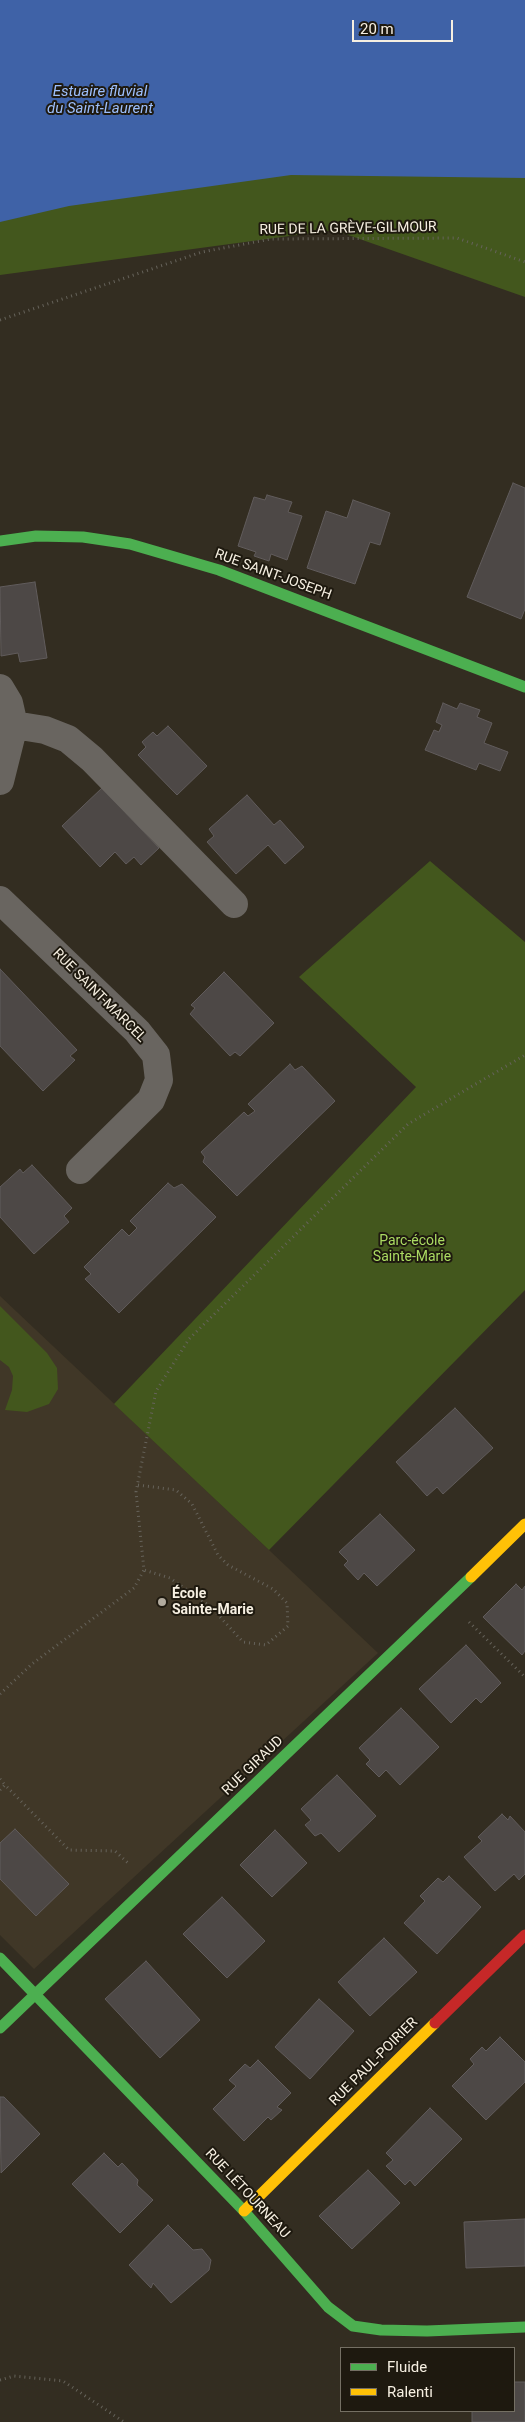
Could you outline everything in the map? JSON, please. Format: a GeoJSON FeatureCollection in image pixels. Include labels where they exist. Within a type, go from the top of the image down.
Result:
{"type":"FeatureCollection","features":[{"type":"Feature","properties":{"kind":"street","name":"RUE SAINT-JOSEPH"},"geometry":{"type":"LineString","coordinates":[[0,541],[36,536],[83,537],[130,544],[219,570],[525,687]]}},
{"type":"Feature","properties":{"kind":"street"},"geometry":{"type":"LineString","coordinates":[[0,688],[10,703],[14,724],[0,781]]}},
{"type":"Feature","properties":{"kind":"street"},"geometry":{"type":"LineString","coordinates":[[14,724],[45,730],[68,739],[92,759],[234,904]]}},
{"type":"Feature","properties":{"kind":"street","name":"RUE SAINT-MARCEL"},"geometry":{"type":"LineString","coordinates":[[0,900],[137,1031],[156,1055],[159,1080],[152,1100],[80,1170]]}},
{"type":"Feature","properties":{"kind":"street","name":"RUE GIRAUD"},"geometry":{"type":"LineString","coordinates":[[0,2028],[448,1600],[525,1524]]}},
{"type":"Feature","properties":{"kind":"street","name":"RUE PAUL-POIRIER"},"geometry":{"type":"LineString","coordinates":[[244,2211],[525,1935]]}},
{"type":"Feature","properties":{"kind":"street","name":"RUE LÉTOURNEAU"},"geometry":{"type":"LineString","coordinates":[[0,1958],[244,2211],[328,2307],[352,2326],[382,2330],[427,2331],[525,2327]]}},
{"type":"Feature","properties":{"kind":"path","name":"RUE DE LA GRÈVE-GILMOUR"},"geometry":{"type":"LineString","coordinates":[[0,320],[202,252],[271,239],[458,238],[525,262]]}},
{"type":"Feature","properties":{"kind":"path"},"geometry":{"type":"LineString","coordinates":[[0,1694],[32,1664],[134,1588],[144,1570],[136,1507],[138,1485],[156,1391],[189,1339],[408,1124],[525,1055]]}},
{"type":"Feature","properties":{"kind":"path"},"geometry":{"type":"LineString","coordinates":[[138,1485],[176,1490],[192,1504],[218,1555],[228,1564],[273,1589],[287,1603],[288,1626],[266,1645],[242,1642],[211,1607],[170,1578],[144,1570]]}},
{"type":"Feature","properties":{"kind":"path"},"geometry":{"type":"LineString","coordinates":[[448,1600],[525,1677]]}},
{"type":"Feature","properties":{"kind":"path"},"geometry":{"type":"LineString","coordinates":[[0,1779],[69,1850],[115,1851],[150,1884]]}},
{"type":"Feature","properties":{"kind":"path"},"geometry":{"type":"LineString","coordinates":[[0,1790],[5,1785]]}},
{"type":"Feature","properties":{"kind":"path"},"geometry":{"type":"LineString","coordinates":[[0,2380],[14,2376],[64,2382],[124,2422]]}},
{"type":"Feature","properties":{"kind":"shaded area","name":"École Sainte-Marie"},"geometry":{"type":"Polygon","coordinates":[[[0,1296],[378,1653],[34,1969],[0,1935],[0,1296]]]}},
{"type":"Feature","properties":{"kind":"green space","name":"Estuaire fluvial du Saint-Laurent"},"geometry":{"type":"Polygon","coordinates":[[[0,0],[525,0],[525,297],[334,230],[0,275],[0,0]]]}},
{"type":"Feature","properties":{"kind":"green space","name":"Parc-école Sainte-Marie"},"geometry":{"type":"Polygon","coordinates":[[[430,861],[525,942],[525,1290],[269,1550],[114,1404],[416,1087],[299,977],[430,861]]]}},
{"type":"Feature","properties":{"kind":"green space"},"geometry":{"type":"Polygon","coordinates":[[[0,1306],[47,1353],[57,1368],[58,1389],[49,1404],[27,1412],[5,1410],[12,1390],[13,1376],[9,1367],[0,1360],[0,1306]]]}},
{"type":"Feature","properties":{"kind":"water","name":"Estuaire fluvial du Saint-Laurent"},"geometry":{"type":"Polygon","coordinates":[[[0,0],[525,0],[525,178],[291,175],[69,206],[0,222],[0,0]]]}},
{"type":"Feature","properties":{"kind":"building"},"geometry":{"type":"Polygon","coordinates":[[[513,483],[525,488],[525,609],[521,619],[467,597],[513,483]]]}},
{"type":"Feature","properties":{"kind":"building"},"geometry":{"type":"Polygon","coordinates":[[[267,495],[292,502],[288,512],[302,516],[287,560],[271,554],[269,561],[254,556],[256,552],[238,546],[254,497],[265,500],[267,495]]]}},
{"type":"Feature","properties":{"kind":"building"},"geometry":{"type":"Polygon","coordinates":[[[353,500],[390,513],[380,545],[370,542],[355,584],[307,568],[326,511],[347,518],[353,500]]]}},
{"type":"Feature","properties":{"kind":"building"},"geometry":{"type":"Polygon","coordinates":[[[35,582],[47,658],[20,662],[18,653],[1,656],[0,587],[35,582]]]}},
{"type":"Feature","properties":{"kind":"building"},"geometry":{"type":"Polygon","coordinates":[[[443,703],[457,709],[460,703],[480,710],[477,717],[492,723],[484,743],[508,752],[500,771],[479,763],[476,770],[425,750],[434,730],[439,732],[442,725],[436,722],[443,703]]]}},
{"type":"Feature","properties":{"kind":"building"},"geometry":{"type":"Polygon","coordinates":[[[168,726],[207,766],[177,795],[138,755],[146,747],[142,742],[153,732],[157,736],[168,726]]]}},
{"type":"Feature","properties":{"kind":"building"},"geometry":{"type":"Polygon","coordinates":[[[102,788],[159,848],[141,865],[134,857],[126,864],[115,852],[100,867],[62,826],[102,788]]]}},
{"type":"Feature","properties":{"kind":"building"},"geometry":{"type":"Polygon","coordinates":[[[247,795],[274,825],[280,820],[304,847],[285,864],[268,845],[236,874],[207,842],[214,836],[209,829],[247,795]]]}},
{"type":"Feature","properties":{"kind":"building"},"geometry":{"type":"Polygon","coordinates":[[[0,969],[77,1050],[70,1056],[75,1060],[43,1091],[0,1046],[0,969]]]}},
{"type":"Feature","properties":{"kind":"building"},"geometry":{"type":"Polygon","coordinates":[[[224,972],[274,1023],[240,1056],[235,1052],[230,1056],[190,1014],[195,1008],[191,1005],[224,972]]]}},
{"type":"Feature","properties":{"kind":"building"},"geometry":{"type":"Polygon","coordinates":[[[290,1064],[295,1070],[302,1066],[335,1101],[237,1196],[203,1162],[205,1157],[201,1152],[244,1112],[248,1116],[255,1111],[248,1104],[290,1064]]]}},
{"type":"Feature","properties":{"kind":"building"},"geometry":{"type":"Polygon","coordinates":[[[32,1165],[72,1208],[64,1216],[69,1222],[34,1254],[0,1217],[0,1187],[20,1169],[23,1173],[32,1165]]]}},
{"type":"Feature","properties":{"kind":"building"},"geometry":{"type":"Polygon","coordinates":[[[168,1183],[174,1188],[182,1184],[216,1217],[119,1313],[85,1279],[91,1274],[84,1267],[122,1229],[129,1236],[137,1228],[130,1221],[168,1183]]]}},
{"type":"Feature","properties":{"kind":"building"},"geometry":{"type":"Polygon","coordinates":[[[455,1408],[493,1448],[443,1494],[437,1487],[427,1496],[396,1462],[455,1408]]]}},
{"type":"Feature","properties":{"kind":"building"},"geometry":{"type":"Polygon","coordinates":[[[380,1514],[415,1550],[377,1586],[364,1573],[358,1580],[344,1565],[348,1561],[339,1552],[380,1514]]]}},
{"type":"Feature","properties":{"kind":"building"},"geometry":{"type":"Polygon","coordinates":[[[516,1584],[522,1590],[525,1586],[525,1651],[522,1655],[483,1617],[516,1584]]]}},
{"type":"Feature","properties":{"kind":"building"},"geometry":{"type":"Polygon","coordinates":[[[466,1645],[501,1683],[481,1703],[476,1698],[451,1723],[419,1689],[466,1645]]]}},
{"type":"Feature","properties":{"kind":"building"},"geometry":{"type":"Polygon","coordinates":[[[401,1708],[439,1747],[400,1785],[386,1770],[379,1777],[366,1764],[370,1760],[359,1748],[401,1708]]]}},
{"type":"Feature","properties":{"kind":"building"},"geometry":{"type":"Polygon","coordinates":[[[337,1775],[376,1816],[339,1852],[321,1833],[315,1836],[305,1825],[311,1820],[301,1809],[337,1775]]]}},
{"type":"Feature","properties":{"kind":"building"},"geometry":{"type":"Polygon","coordinates":[[[502,1814],[508,1820],[510,1816],[525,1832],[525,1874],[519,1880],[514,1874],[495,1891],[464,1857],[482,1841],[478,1837],[502,1814]]]}},
{"type":"Feature","properties":{"kind":"building"},"geometry":{"type":"Polygon","coordinates":[[[15,1829],[69,1884],[36,1916],[0,1879],[0,1843],[15,1829]]]}},
{"type":"Feature","properties":{"kind":"building"},"geometry":{"type":"Polygon","coordinates":[[[275,1830],[307,1863],[272,1897],[240,1865],[275,1830]]]}},
{"type":"Feature","properties":{"kind":"building"},"geometry":{"type":"Polygon","coordinates":[[[449,1876],[481,1907],[437,1954],[404,1923],[425,1901],[420,1896],[438,1878],[443,1882],[449,1876]]]}},
{"type":"Feature","properties":{"kind":"building"},"geometry":{"type":"Polygon","coordinates":[[[222,1897],[265,1941],[227,1978],[183,1934],[222,1897]]]}},
{"type":"Feature","properties":{"kind":"building"},"geometry":{"type":"Polygon","coordinates":[[[384,1938],[417,1972],[370,2016],[338,1982],[384,1938]]]}},
{"type":"Feature","properties":{"kind":"building"},"geometry":{"type":"Polygon","coordinates":[[[146,1961],[200,2020],[160,2058],[105,1999],[146,1961]]]}},
{"type":"Feature","properties":{"kind":"building"},"geometry":{"type":"Polygon","coordinates":[[[319,1999],[354,2031],[310,2079],[275,2047],[319,1999]]]}},
{"type":"Feature","properties":{"kind":"building"},"geometry":{"type":"Polygon","coordinates":[[[500,2037],[525,2062],[525,2082],[486,2120],[452,2086],[474,2064],[470,2059],[482,2047],[486,2051],[500,2037]]]}},
{"type":"Feature","properties":{"kind":"building"},"geometry":{"type":"Polygon","coordinates":[[[258,2060],[291,2093],[277,2107],[282,2110],[271,2120],[268,2117],[244,2141],[213,2109],[236,2086],[229,2080],[245,2064],[250,2068],[258,2060]]]}},
{"type":"Feature","properties":{"kind":"building"},"geometry":{"type":"Polygon","coordinates":[[[0,2097],[4,2097],[40,2134],[1,2173],[0,2097]]]}},
{"type":"Feature","properties":{"kind":"building"},"geometry":{"type":"Polygon","coordinates":[[[430,2108],[462,2139],[415,2186],[410,2180],[405,2185],[386,2166],[393,2160],[386,2153],[430,2108]]]}},
{"type":"Feature","properties":{"kind":"building"},"geometry":{"type":"Polygon","coordinates":[[[104,2153],[118,2167],[122,2163],[138,2180],[137,2185],[153,2200],[120,2233],[72,2184],[104,2153]]]}},
{"type":"Feature","properties":{"kind":"building"},"geometry":{"type":"Polygon","coordinates":[[[368,2170],[400,2203],[352,2249],[319,2216],[368,2170]]]}},
{"type":"Feature","properties":{"kind":"building"},"geometry":{"type":"Polygon","coordinates":[[[525,2219],[525,2266],[466,2268],[464,2222],[525,2219]]]}},
{"type":"Feature","properties":{"kind":"building"},"geometry":{"type":"Polygon","coordinates":[[[168,2225],[193,2250],[202,2249],[211,2260],[209,2270],[171,2303],[153,2283],[151,2288],[129,2265],[168,2225]]]}},
{"type":"Feature","properties":{"kind":"building"},"geometry":{"type":"Polygon","coordinates":[[[515,2382],[525,2382],[525,2422],[472,2422],[472,2412],[515,2412],[515,2382]]]}},
{"type":"Feature","properties":{"kind":"traffic: fast"},"geometry":{"type":"LineString","coordinates":[[0,541],[36,536],[83,537],[130,544],[219,570],[525,687]]}},
{"type":"Feature","properties":{"kind":"traffic: fast"},"geometry":{"type":"LineString","coordinates":[[0,2028],[471,1577]]}},
{"type":"Feature","properties":{"kind":"traffic: fast"},"geometry":{"type":"LineString","coordinates":[[0,1958],[244,2211],[328,2307],[353,2326],[381,2330],[427,2331],[525,2327]]}},
{"type":"Feature","properties":{"kind":"traffic: slow"},"geometry":{"type":"LineString","coordinates":[[471,1577],[525,1524]]}},
{"type":"Feature","properties":{"kind":"traffic: slow"},"geometry":{"type":"LineString","coordinates":[[244,2211],[435,2023]]}},
{"type":"Feature","properties":{"kind":"traffic: jam"},"geometry":{"type":"LineString","coordinates":[[435,2023],[525,1935]]}},
{"type":"Feature","properties":{"kind":"place","name":"École Sainte-Marie"},"geometry":{"type":"Point","coordinates":[162,1602]}}]}
